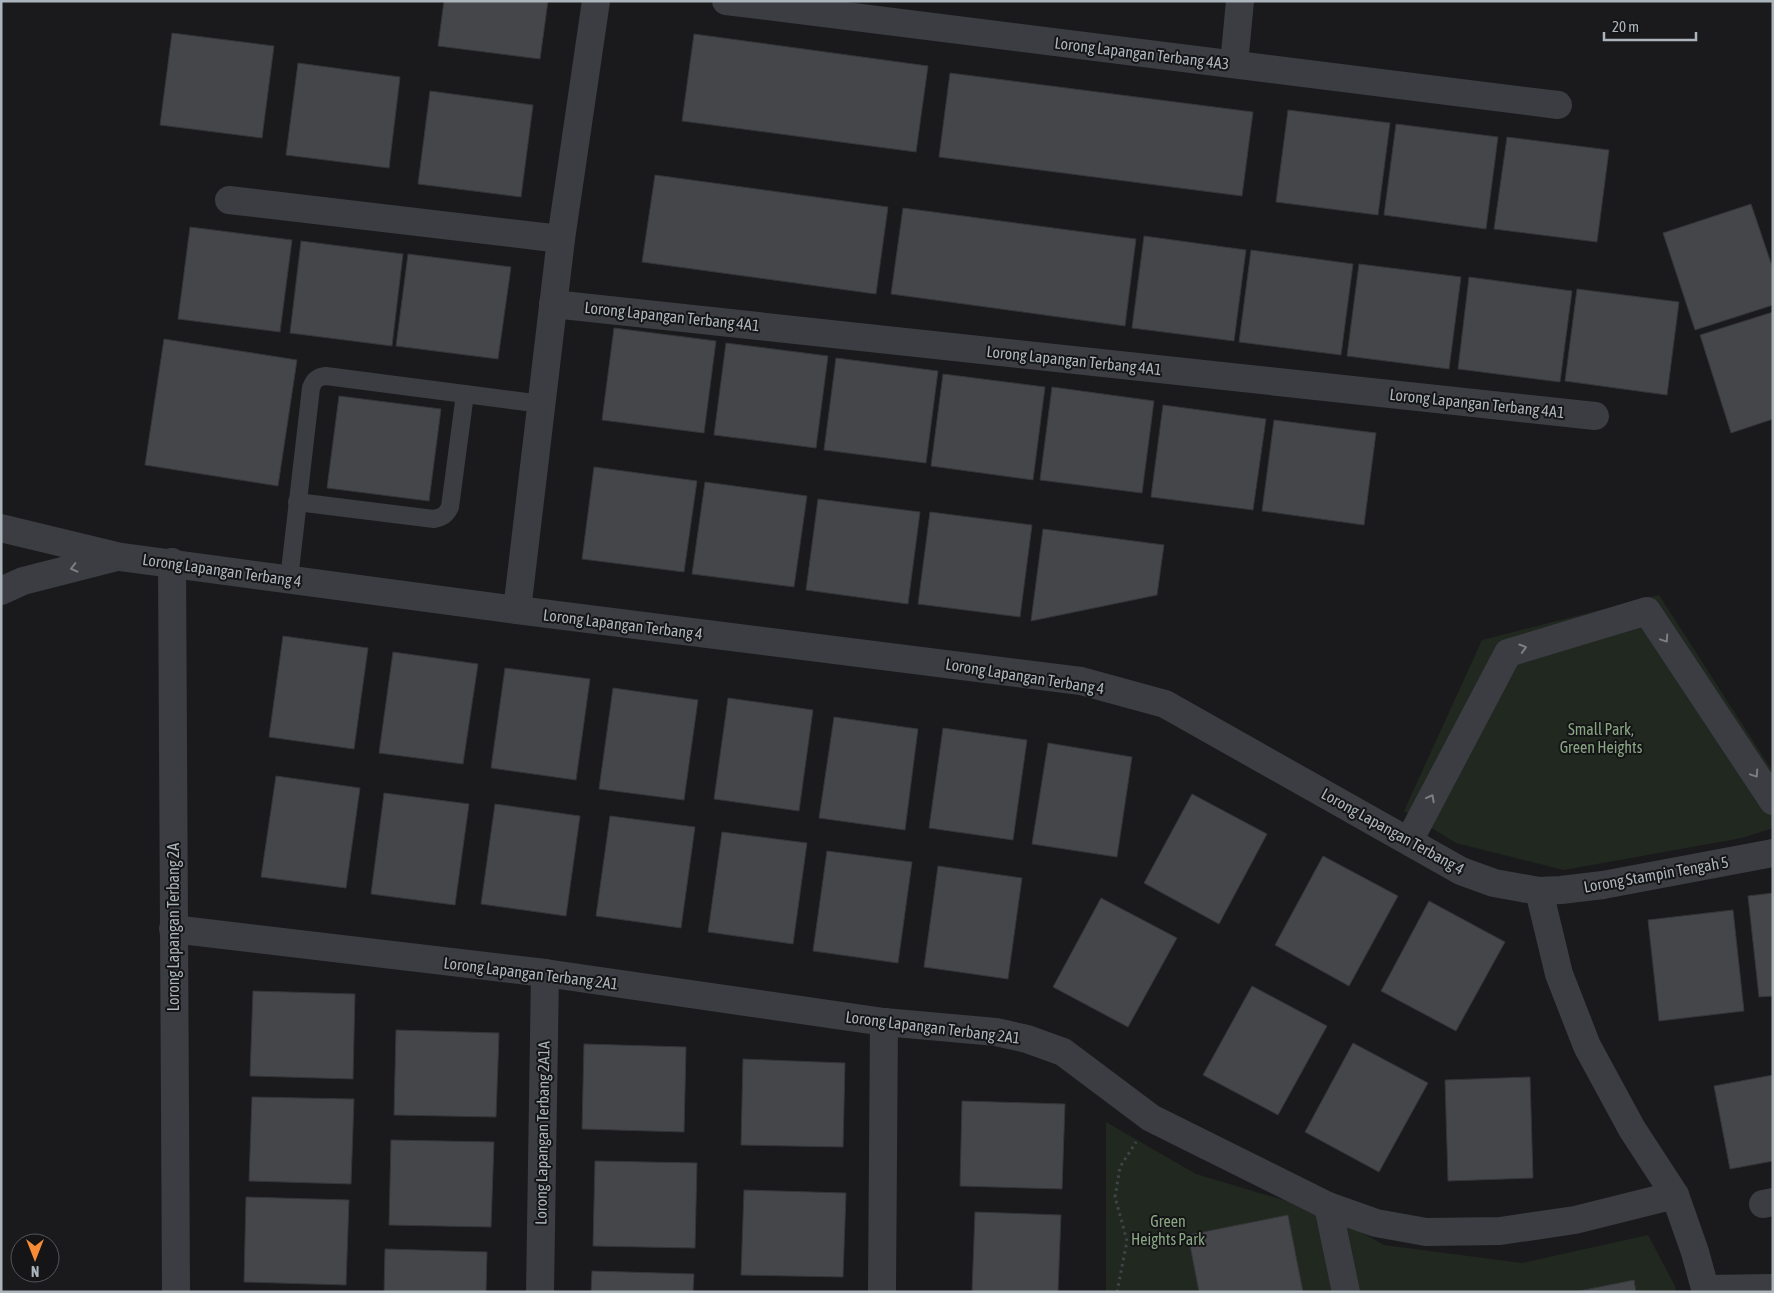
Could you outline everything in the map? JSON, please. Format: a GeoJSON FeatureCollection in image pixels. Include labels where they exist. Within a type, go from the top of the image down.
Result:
{"type":"FeatureCollection","features":[{"type":"Feature","properties":{"kind":"street"},"geometry":{"type":"LineString","coordinates":[[517,610],[561,239],[596,1]]}},
{"type":"Feature","properties":{"kind":"street","name":"Lorong Lapangan Terbang 4A3"},"geometry":{"type":"LineString","coordinates":[[726,1],[1558,105]]}},
{"type":"Feature","properties":{"kind":"street"},"geometry":{"type":"LineString","coordinates":[[1234,64],[1240,1]]}},
{"type":"Feature","properties":{"kind":"street"},"geometry":{"type":"LineString","coordinates":[[229,200],[561,239]]}},
{"type":"Feature","properties":{"kind":"street","name":"Lorong Lapangan Terbang 4A1"},"geometry":{"type":"LineString","coordinates":[[554,304],[1595,416]]}},
{"type":"Feature","properties":{"kind":"street"},"geometry":{"type":"LineString","coordinates":[[1,528],[121,556]]}},
{"type":"Feature","properties":{"kind":"street"},"geometry":{"type":"LineString","coordinates":[[1,591],[23,581],[121,556]]}},
{"type":"Feature","properties":{"kind":"street","name":"Lorong Lapangan Terbang 4"},"geometry":{"type":"LineString","coordinates":[[121,556],[517,610],[1081,682],[1165,704],[1461,871],[1494,883],[1538,891]]}},
{"type":"Feature","properties":{"kind":"street","name":"Lorong Lapangan Terbang 2A"},"geometry":{"type":"LineString","coordinates":[[172,562],[176,1292]]}},
{"type":"Feature","properties":{"kind":"street"},"geometry":{"type":"LineString","coordinates":[[1409,841],[1508,653],[1647,611],[1773,801]]}},
{"type":"Feature","properties":{"kind":"street","name":"Lorong Stampin Tengah 5"},"geometry":{"type":"LineString","coordinates":[[1538,891],[1604,885],[1773,853]]}},
{"type":"Feature","properties":{"kind":"street"},"geometry":{"type":"LineString","coordinates":[[1538,891],[1559,974],[1588,1046],[1632,1129],[1675,1195],[1695,1252],[1706,1291],[1773,1288]]}},
{"type":"Feature","properties":{"kind":"street","name":"Lorong Lapangan Terbang 2A1"},"geometry":{"type":"LineString","coordinates":[[173,929],[545,973],[884,1022],[996,1032],[1027,1039],[1063,1052],[1151,1118],[1328,1206],[1376,1223],[1426,1232],[1500,1230],[1575,1220],[1675,1195]]}},
{"type":"Feature","properties":{"kind":"street","name":"Lorong Lapangan Terbang 2A1A"},"geometry":{"type":"LineString","coordinates":[[540,1292],[545,973]]}},
{"type":"Feature","properties":{"kind":"street"},"geometry":{"type":"LineString","coordinates":[[882,1292],[884,1022]]}},
{"type":"Feature","properties":{"kind":"street"},"geometry":{"type":"LineString","coordinates":[[1328,1206],[1346,1292]]}},
{"type":"Feature","properties":{"kind":"lane"},"geometry":{"type":"LineString","coordinates":[[288,578],[313,381],[319,377],[326,376],[542,404]]}},
{"type":"Feature","properties":{"kind":"lane"},"geometry":{"type":"LineString","coordinates":[[297,502],[434,519],[441,518],[447,514],[450,507],[465,394]]}},
{"type":"Feature","properties":{"kind":"path"},"geometry":{"type":"LineString","coordinates":[[1117,1292],[1127,1241],[1115,1197],[1120,1167],[1151,1118]]}},
{"type":"Feature","properties":{"kind":"green space","name":"Small Park, Green Heights"},"geometry":{"type":"Polygon","coordinates":[[[1659,595],[1773,772],[1773,828],[1742,838],[1564,870],[1456,843],[1404,811],[1482,640],[1659,595]]]}},
{"type":"Feature","properties":{"kind":"green space","name":"Green Heights Park"},"geometry":{"type":"Polygon","coordinates":[[[1106,1122],[1196,1174],[1327,1213],[1384,1245],[1522,1263],[1648,1235],[1675,1286],[1676,1292],[1106,1292],[1106,1122]]]}},
{"type":"Feature","properties":{"kind":"building"},"geometry":{"type":"Polygon","coordinates":[[[444,1],[548,1],[540,59],[438,46],[444,1]]]}},
{"type":"Feature","properties":{"kind":"building"},"geometry":{"type":"Polygon","coordinates":[[[172,33],[274,46],[262,138],[160,125],[172,33]]]}},
{"type":"Feature","properties":{"kind":"building"},"geometry":{"type":"Polygon","coordinates":[[[694,34],[928,66],[916,152],[682,121],[694,34]]]}},
{"type":"Feature","properties":{"kind":"building"},"geometry":{"type":"Polygon","coordinates":[[[298,63],[400,77],[389,168],[286,155],[298,63]]]}},
{"type":"Feature","properties":{"kind":"building"},"geometry":{"type":"Polygon","coordinates":[[[950,73],[1253,112],[1242,196],[939,157],[950,73]]]}},
{"type":"Feature","properties":{"kind":"building"},"geometry":{"type":"Polygon","coordinates":[[[430,91],[533,105],[521,197],[418,184],[430,91]]]}},
{"type":"Feature","properties":{"kind":"building"},"geometry":{"type":"Polygon","coordinates":[[[1288,110],[1390,123],[1378,215],[1276,202],[1288,110]]]}},
{"type":"Feature","properties":{"kind":"building"},"geometry":{"type":"Polygon","coordinates":[[[1396,124],[1498,137],[1486,229],[1384,215],[1396,124]]]}},
{"type":"Feature","properties":{"kind":"building"},"geometry":{"type":"Polygon","coordinates":[[[1507,137],[1609,150],[1597,242],[1494,229],[1507,137]]]}},
{"type":"Feature","properties":{"kind":"building"},"geometry":{"type":"Polygon","coordinates":[[[655,175],[888,207],[876,294],[642,262],[655,175]]]}},
{"type":"Feature","properties":{"kind":"building"},"geometry":{"type":"Polygon","coordinates":[[[1751,204],[1773,269],[1773,305],[1695,330],[1663,233],[1751,204]]]}},
{"type":"Feature","properties":{"kind":"building"},"geometry":{"type":"Polygon","coordinates":[[[903,208],[1136,239],[1125,326],[891,294],[903,208]]]}},
{"type":"Feature","properties":{"kind":"building"},"geometry":{"type":"Polygon","coordinates":[[[190,227],[292,240],[280,332],[178,319],[190,227]]]}},
{"type":"Feature","properties":{"kind":"building"},"geometry":{"type":"Polygon","coordinates":[[[1144,236],[1246,250],[1234,341],[1132,328],[1144,236]]]}},
{"type":"Feature","properties":{"kind":"building"},"geometry":{"type":"Polygon","coordinates":[[[301,241],[403,254],[392,346],[290,333],[301,241]]]}},
{"type":"Feature","properties":{"kind":"building"},"geometry":{"type":"Polygon","coordinates":[[[1251,250],[1353,264],[1341,355],[1239,342],[1251,250]]]}},
{"type":"Feature","properties":{"kind":"building"},"geometry":{"type":"Polygon","coordinates":[[[408,254],[511,267],[498,359],[396,346],[408,254]]]}},
{"type":"Feature","properties":{"kind":"building"},"geometry":{"type":"Polygon","coordinates":[[[1359,264],[1461,277],[1449,369],[1347,356],[1359,264]]]}},
{"type":"Feature","properties":{"kind":"building"},"geometry":{"type":"Polygon","coordinates":[[[1469,277],[1572,291],[1560,382],[1458,369],[1469,277]]]}},
{"type":"Feature","properties":{"kind":"building"},"geometry":{"type":"Polygon","coordinates":[[[1577,289],[1679,302],[1667,395],[1565,381],[1577,289]]]}},
{"type":"Feature","properties":{"kind":"building"},"geometry":{"type":"Polygon","coordinates":[[[1773,312],[1773,419],[1731,433],[1700,335],[1773,312]]]}},
{"type":"Feature","properties":{"kind":"building"},"geometry":{"type":"Polygon","coordinates":[[[614,328],[716,341],[704,433],[602,420],[614,328]]]}},
{"type":"Feature","properties":{"kind":"building"},"geometry":{"type":"Polygon","coordinates":[[[164,339],[297,360],[278,486],[145,465],[164,339]]]}},
{"type":"Feature","properties":{"kind":"building"},"geometry":{"type":"Polygon","coordinates":[[[726,343],[828,356],[816,448],[714,435],[726,343]]]}},
{"type":"Feature","properties":{"kind":"building"},"geometry":{"type":"Polygon","coordinates":[[[836,358],[938,371],[926,463],[824,450],[836,358]]]}},
{"type":"Feature","properties":{"kind":"building"},"geometry":{"type":"Polygon","coordinates":[[[943,374],[1045,387],[1033,480],[931,466],[943,374]]]}},
{"type":"Feature","properties":{"kind":"building"},"geometry":{"type":"Polygon","coordinates":[[[1052,387],[1154,401],[1142,493],[1040,480],[1052,387]]]}},
{"type":"Feature","properties":{"kind":"building"},"geometry":{"type":"Polygon","coordinates":[[[339,396],[441,409],[429,501],[327,488],[339,396]]]}},
{"type":"Feature","properties":{"kind":"building"},"geometry":{"type":"Polygon","coordinates":[[[1163,405],[1266,419],[1253,510],[1151,497],[1163,405]]]}},
{"type":"Feature","properties":{"kind":"building"},"geometry":{"type":"Polygon","coordinates":[[[1274,420],[1376,433],[1364,525],[1262,511],[1274,420]]]}},
{"type":"Feature","properties":{"kind":"building"},"geometry":{"type":"Polygon","coordinates":[[[594,467],[697,481],[684,572],[582,559],[594,467]]]}},
{"type":"Feature","properties":{"kind":"building"},"geometry":{"type":"Polygon","coordinates":[[[705,482],[807,496],[794,587],[692,574],[705,482]]]}},
{"type":"Feature","properties":{"kind":"building"},"geometry":{"type":"Polygon","coordinates":[[[818,499],[920,512],[908,604],[806,590],[818,499]]]}},
{"type":"Feature","properties":{"kind":"building"},"geometry":{"type":"Polygon","coordinates":[[[930,512],[1032,525],[1020,617],[918,604],[930,512]]]}},
{"type":"Feature","properties":{"kind":"building"},"geometry":{"type":"Polygon","coordinates":[[[1043,529],[1164,545],[1157,595],[1031,621],[1043,529]]]}},
{"type":"Feature","properties":{"kind":"building"},"geometry":{"type":"Polygon","coordinates":[[[283,636],[368,648],[354,749],[269,737],[283,636]]]}},
{"type":"Feature","properties":{"kind":"building"},"geometry":{"type":"Polygon","coordinates":[[[393,652],[478,664],[463,764],[379,753],[393,652]]]}},
{"type":"Feature","properties":{"kind":"building"},"geometry":{"type":"Polygon","coordinates":[[[505,668],[590,679],[576,780],[491,768],[505,668]]]}},
{"type":"Feature","properties":{"kind":"building"},"geometry":{"type":"Polygon","coordinates":[[[613,688],[698,700],[684,800],[599,789],[613,688]]]}},
{"type":"Feature","properties":{"kind":"building"},"geometry":{"type":"Polygon","coordinates":[[[728,698],[813,710],[799,811],[714,799],[728,698]]]}},
{"type":"Feature","properties":{"kind":"building"},"geometry":{"type":"Polygon","coordinates":[[[834,717],[918,729],[905,830],[819,818],[834,717]]]}},
{"type":"Feature","properties":{"kind":"building"},"geometry":{"type":"Polygon","coordinates":[[[943,728],[1027,740],[1013,840],[929,828],[943,728]]]}},
{"type":"Feature","properties":{"kind":"building"},"geometry":{"type":"Polygon","coordinates":[[[1048,743],[1132,757],[1117,857],[1032,844],[1048,743]]]}},
{"type":"Feature","properties":{"kind":"building"},"geometry":{"type":"Polygon","coordinates":[[[276,776],[360,788],[346,888],[261,877],[276,776]]]}},
{"type":"Feature","properties":{"kind":"building"},"geometry":{"type":"Polygon","coordinates":[[[384,793],[469,804],[455,905],[371,894],[384,793]]]}},
{"type":"Feature","properties":{"kind":"building"},"geometry":{"type":"Polygon","coordinates":[[[1192,794],[1267,834],[1219,924],[1144,883],[1192,794]]]}},
{"type":"Feature","properties":{"kind":"building"},"geometry":{"type":"Polygon","coordinates":[[[495,804],[580,816],[566,916],[481,904],[495,804]]]}},
{"type":"Feature","properties":{"kind":"building"},"geometry":{"type":"Polygon","coordinates":[[[610,816],[695,827],[681,928],[596,916],[610,816]]]}},
{"type":"Feature","properties":{"kind":"building"},"geometry":{"type":"Polygon","coordinates":[[[722,832],[807,843],[793,944],[708,932],[722,832]]]}},
{"type":"Feature","properties":{"kind":"building"},"geometry":{"type":"Polygon","coordinates":[[[827,851],[912,862],[898,963],[813,951],[827,851]]]}},
{"type":"Feature","properties":{"kind":"building"},"geometry":{"type":"Polygon","coordinates":[[[1323,856],[1398,896],[1349,986],[1275,945],[1323,856]]]}},
{"type":"Feature","properties":{"kind":"building"},"geometry":{"type":"Polygon","coordinates":[[[938,866],[1022,878],[1008,979],[924,967],[938,866]]]}},
{"type":"Feature","properties":{"kind":"building"},"geometry":{"type":"Polygon","coordinates":[[[1773,893],[1773,996],[1759,997],[1748,896],[1773,893]]]}},
{"type":"Feature","properties":{"kind":"building"},"geometry":{"type":"Polygon","coordinates":[[[1101,898],[1177,938],[1128,1027],[1053,987],[1101,898]]]}},
{"type":"Feature","properties":{"kind":"building"},"geometry":{"type":"Polygon","coordinates":[[[1429,901],[1505,942],[1456,1031],[1381,991],[1429,901]]]}},
{"type":"Feature","properties":{"kind":"building"},"geometry":{"type":"Polygon","coordinates":[[[1733,910],[1744,1011],[1659,1021],[1648,920],[1733,910]]]}},
{"type":"Feature","properties":{"kind":"building"},"geometry":{"type":"Polygon","coordinates":[[[1252,986],[1327,1026],[1278,1115],[1203,1075],[1252,986]]]}},
{"type":"Feature","properties":{"kind":"building"},"geometry":{"type":"Polygon","coordinates":[[[253,991],[355,994],[353,1079],[250,1076],[253,991]]]}},
{"type":"Feature","properties":{"kind":"building"},"geometry":{"type":"Polygon","coordinates":[[[396,1030],[499,1033],[496,1117],[394,1115],[396,1030]]]}},
{"type":"Feature","properties":{"kind":"building"},"geometry":{"type":"Polygon","coordinates":[[[1353,1043],[1428,1083],[1379,1172],[1305,1132],[1353,1043]]]}},
{"type":"Feature","properties":{"kind":"building"},"geometry":{"type":"Polygon","coordinates":[[[584,1044],[686,1047],[684,1132],[582,1129],[584,1044]]]}},
{"type":"Feature","properties":{"kind":"building"},"geometry":{"type":"Polygon","coordinates":[[[743,1059],[845,1063],[843,1147],[741,1145],[743,1059]]]}},
{"type":"Feature","properties":{"kind":"building"},"geometry":{"type":"Polygon","coordinates":[[[1773,1075],[1773,1161],[1730,1169],[1714,1086],[1773,1075]]]}},
{"type":"Feature","properties":{"kind":"building"},"geometry":{"type":"Polygon","coordinates":[[[1530,1077],[1533,1178],[1448,1181],[1445,1080],[1530,1077]]]}},
{"type":"Feature","properties":{"kind":"building"},"geometry":{"type":"Polygon","coordinates":[[[252,1097],[354,1099],[351,1184],[249,1181],[252,1097]]]}},
{"type":"Feature","properties":{"kind":"building"},"geometry":{"type":"Polygon","coordinates":[[[962,1101],[1065,1104],[1062,1189],[960,1186],[962,1101]]]}},
{"type":"Feature","properties":{"kind":"building"},"geometry":{"type":"Polygon","coordinates":[[[391,1140],[494,1142],[491,1227],[389,1225],[391,1140]]]}},
{"type":"Feature","properties":{"kind":"building"},"geometry":{"type":"Polygon","coordinates":[[[595,1161],[697,1163],[695,1248],[593,1246],[595,1161]]]}},
{"type":"Feature","properties":{"kind":"building"},"geometry":{"type":"Polygon","coordinates":[[[744,1190],[846,1193],[843,1277],[741,1275],[744,1190]]]}},
{"type":"Feature","properties":{"kind":"building"},"geometry":{"type":"Polygon","coordinates":[[[246,1197],[349,1200],[346,1285],[244,1282],[246,1197]]]}},
{"type":"Feature","properties":{"kind":"building"},"geometry":{"type":"Polygon","coordinates":[[[975,1212],[1061,1215],[1058,1292],[972,1292],[975,1212]]]}},
{"type":"Feature","properties":{"kind":"building"},"geometry":{"type":"Polygon","coordinates":[[[1288,1215],[1303,1292],[1199,1292],[1188,1235],[1288,1215]]]}},
{"type":"Feature","properties":{"kind":"building"},"geometry":{"type":"Polygon","coordinates":[[[385,1249],[487,1252],[486,1292],[384,1292],[385,1249]]]}},
{"type":"Feature","properties":{"kind":"building"},"geometry":{"type":"Polygon","coordinates":[[[592,1271],[694,1274],[693,1292],[591,1292],[592,1271]]]}},
{"type":"Feature","properties":{"kind":"building"},"geometry":{"type":"Polygon","coordinates":[[[1634,1280],[1636,1292],[1574,1292],[1634,1280]]]}}]}
